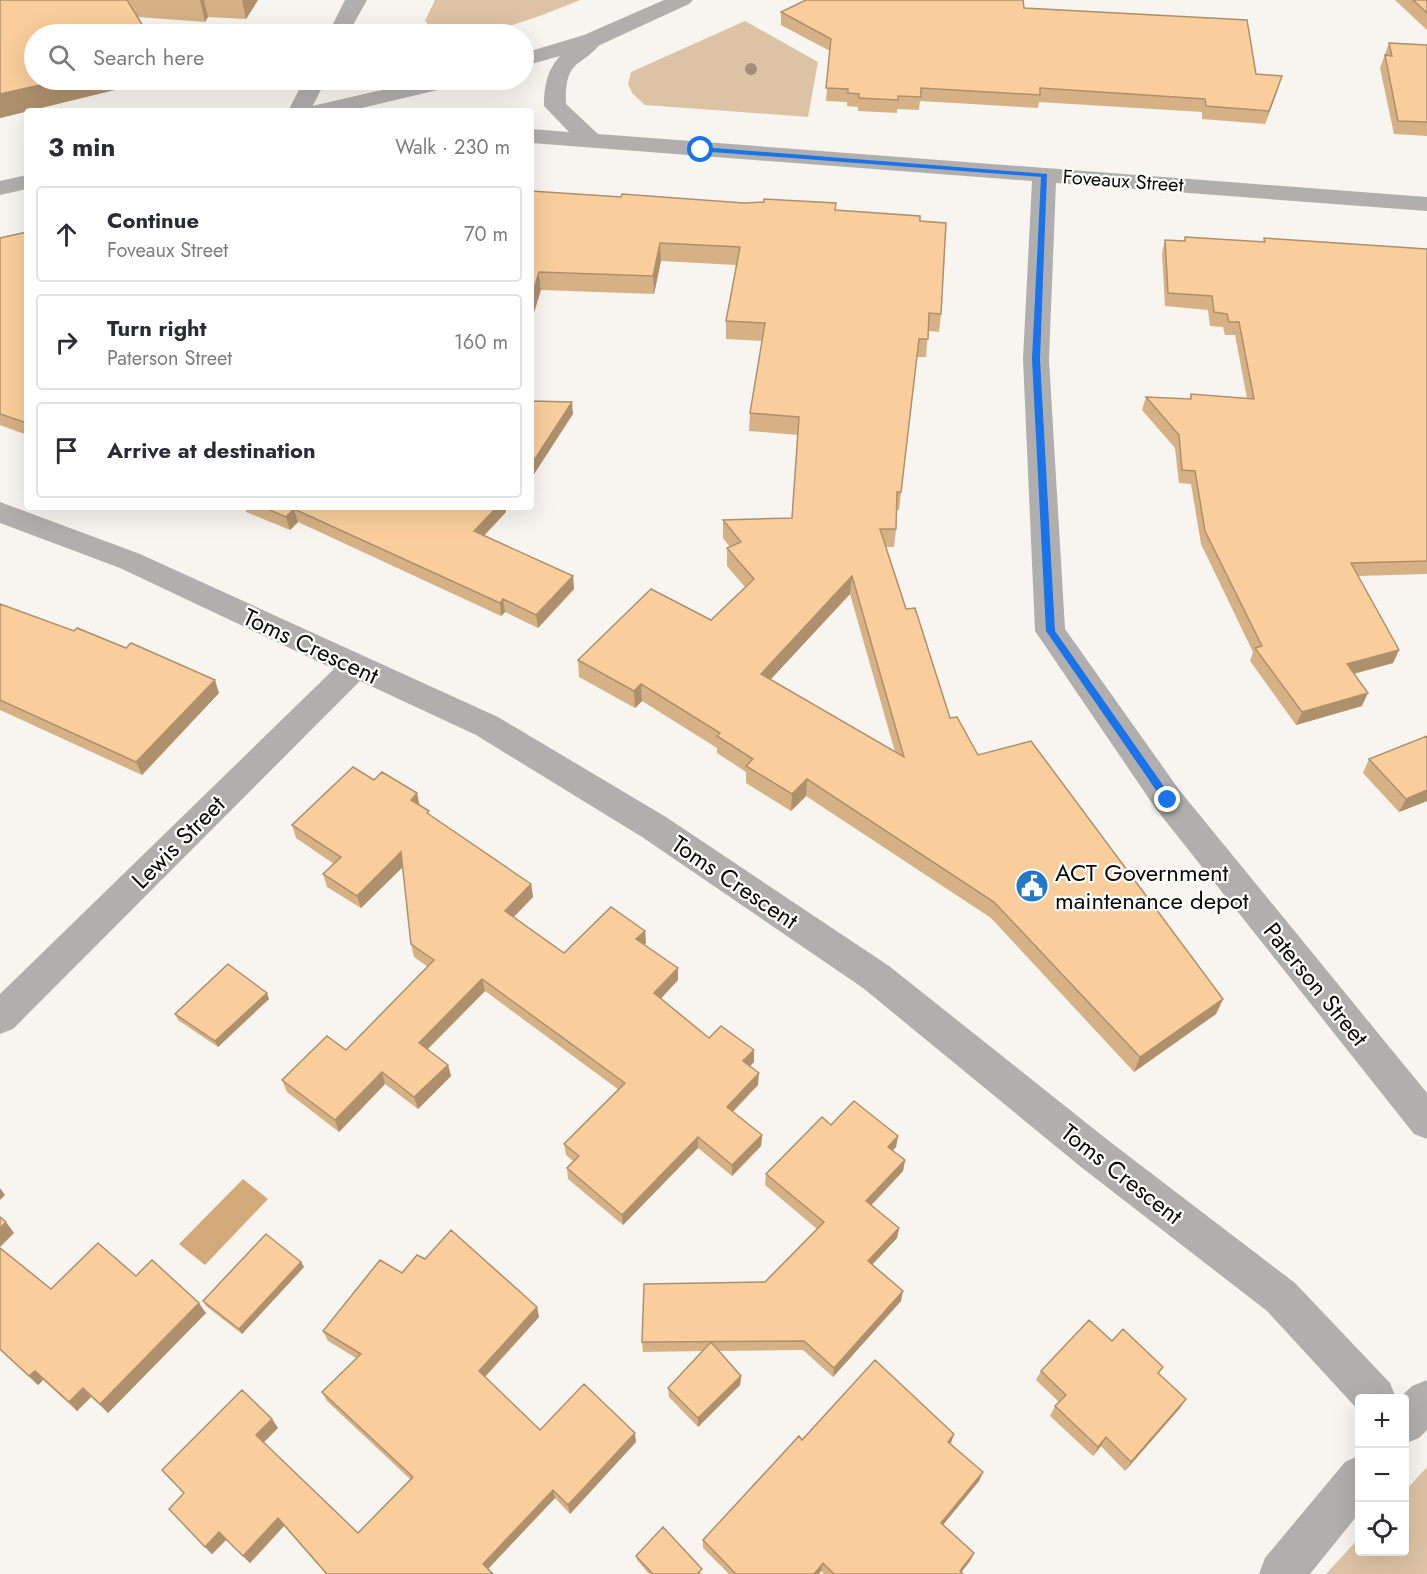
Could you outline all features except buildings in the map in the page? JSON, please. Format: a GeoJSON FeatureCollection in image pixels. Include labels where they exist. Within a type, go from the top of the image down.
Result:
{"type":"FeatureCollection","features":[{"type":"Feature","properties":{"kind":"street"},"geometry":{"type":"LineString","coordinates":[[347,24],[356,0]]}},
{"type":"Feature","properties":{"kind":"street"},"geometry":{"type":"LineString","coordinates":[[534,57],[592,40],[682,0]]}},
{"type":"Feature","properties":{"kind":"street"},"geometry":{"type":"LineString","coordinates":[[592,40],[560,66],[554,91],[555,106],[592,141]]}},
{"type":"Feature","properties":{"kind":"street"},"geometry":{"type":"LineString","coordinates":[[301,108],[310,90]]}},
{"type":"Feature","properties":{"kind":"street"},"geometry":{"type":"LineString","coordinates":[[333,108],[409,90]]}},
{"type":"Feature","properties":{"kind":"street","name":"Foveaux Street"},"geometry":{"type":"LineString","coordinates":[[534,136],[1427,204]]}},
{"type":"Feature","properties":{"kind":"street","name":"Paterson Street"},"geometry":{"type":"LineString","coordinates":[[1044,175],[1036,359],[1050,631],[1168,800],[1427,1122]]}},
{"type":"Feature","properties":{"kind":"street"},"geometry":{"type":"LineString","coordinates":[[0,188],[24,183]]}},
{"type":"Feature","properties":{"kind":"street","name":"Toms Crescent"},"geometry":{"type":"LineString","coordinates":[[0,512],[130,561],[355,667],[487,726],[654,827],[876,977],[1095,1154],[1281,1297],[1371,1394]]}},
{"type":"Feature","properties":{"kind":"street","name":"Lewis Street"},"geometry":{"type":"LineString","coordinates":[[0,1018],[355,667]]}},
{"type":"Feature","properties":{"kind":"street"},"geometry":{"type":"LineString","coordinates":[[1409,1418],[1427,1401]]}},
{"type":"Feature","properties":{"kind":"street"},"geometry":{"type":"LineString","coordinates":[[1281,1574],[1355,1482]]}},
{"type":"Feature","properties":{"kind":"shaded area"},"geometry":{"type":"Polygon","coordinates":[[[435,0],[580,0],[515,24],[429,24],[425,21],[435,0]]]}},
{"type":"Feature","properties":{"kind":"shaded area"},"geometry":{"type":"Polygon","coordinates":[[[745,21],[818,62],[808,117],[645,105],[632,93],[628,84],[631,72],[745,21]]]}},
{"type":"Feature","properties":{"kind":"shaded area"},"geometry":{"type":"Polygon","coordinates":[[[243,1179],[268,1199],[205,1265],[179,1244],[243,1179]]]}},
{"type":"Feature","properties":{"kind":"shaded area"},"geometry":{"type":"Polygon","coordinates":[[[1427,1467],[1427,1574],[1326,1574],[1355,1542],[1355,1556],[1409,1556],[1409,1487],[1427,1467]]]}},
{"type":"Feature","properties":{"kind":"place","name":"ACT Government maintenance depot"},"geometry":{"type":"Point","coordinates":[1032,886]}},
{"type":"Feature","properties":{"kind":"route"},"geometry":{"type":"LineString","coordinates":[[701,150],[1044,175],[1044,218],[1036,359],[1050,631],[1168,800]]}}]}
